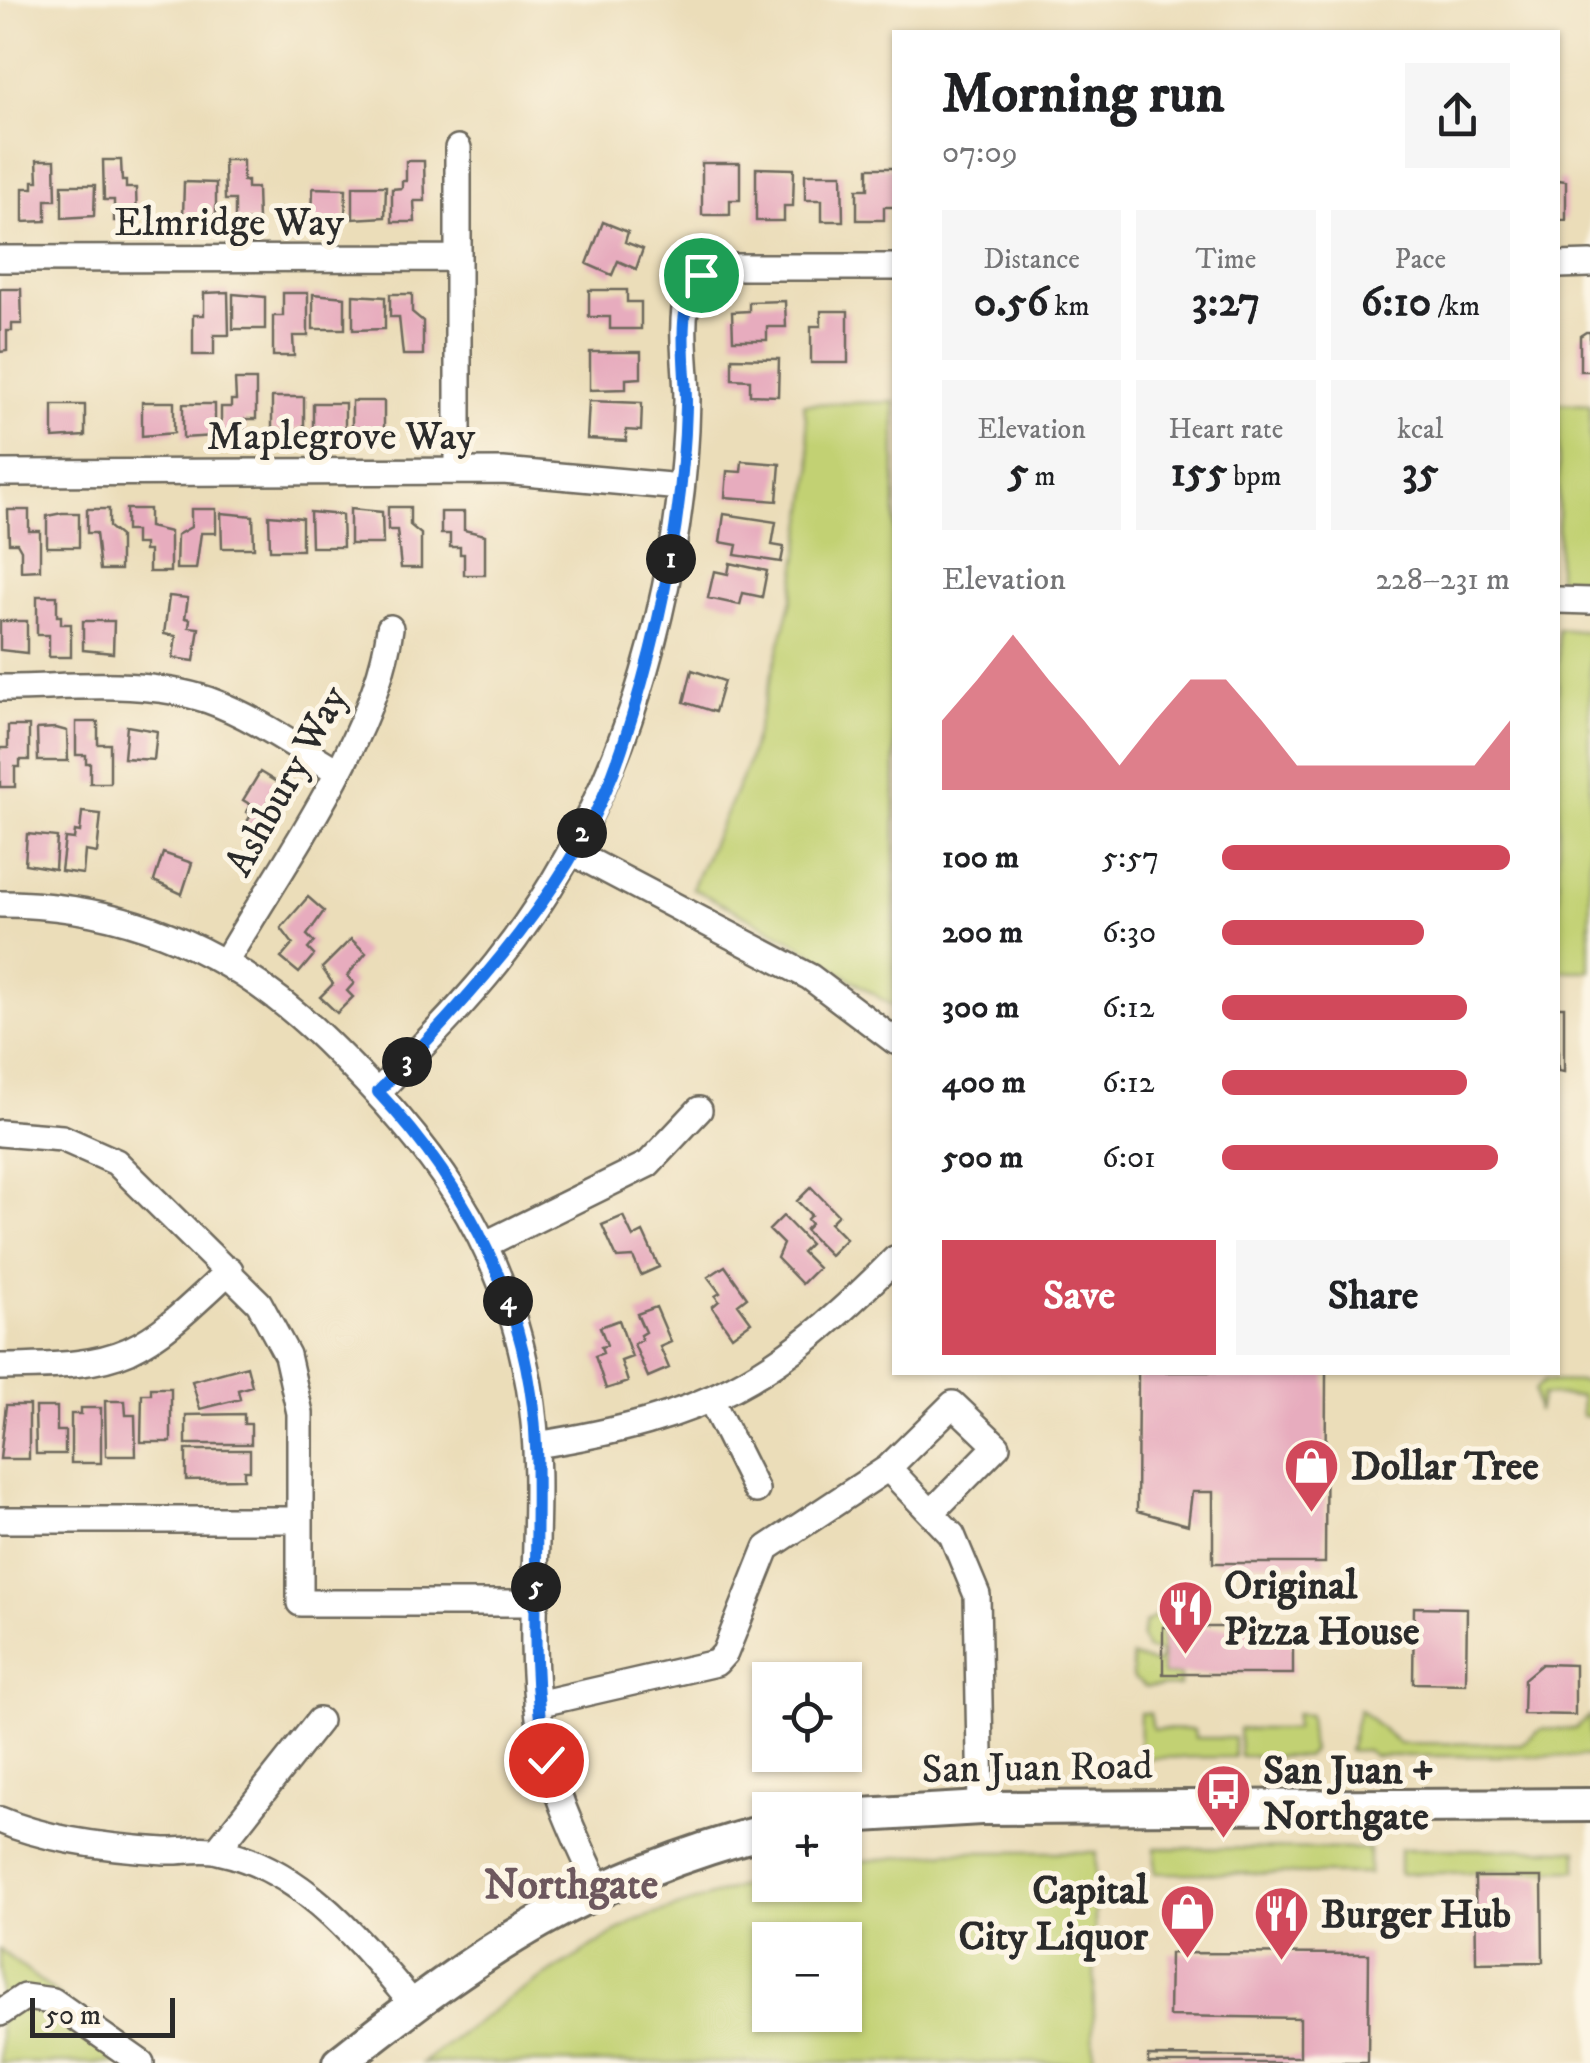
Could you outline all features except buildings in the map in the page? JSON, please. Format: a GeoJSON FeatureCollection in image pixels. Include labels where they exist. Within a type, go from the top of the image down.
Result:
{"type":"FeatureCollection","features":[{"type":"Feature","properties":{"kind":"main road","name":"San Juan Road"},"geometry":{"type":"LineString","coordinates":[[862,1815],[980,1808],[1590,1805]]}},
{"type":"Feature","properties":{"kind":"main road"},"geometry":{"type":"LineString","coordinates":[[339,2063],[498,1942],[599,1888],[703,1848],[752,1835]]}},
{"type":"Feature","properties":{"kind":"street"},"geometry":{"type":"LineString","coordinates":[[458,148],[458,471]]}},
{"type":"Feature","properties":{"kind":"street","name":"Elmridge Way"},"geometry":{"type":"LineString","coordinates":[[0,259],[458,258]]}},
{"type":"Feature","properties":{"kind":"street"},"geometry":{"type":"LineString","coordinates":[[1560,264],[1590,264]]}},
{"type":"Feature","properties":{"kind":"street"},"geometry":{"type":"LineString","coordinates":[[378,1092],[497,963],[572,852],[621,752],[666,582],[681,486],[688,295],[701,275],[722,267],[892,266]]}},
{"type":"Feature","properties":{"kind":"street","name":"Maplegrove Way"},"geometry":{"type":"LineString","coordinates":[[0,474],[458,471],[562,474],[681,486]]}},
{"type":"Feature","properties":{"kind":"street"},"geometry":{"type":"LineString","coordinates":[[1560,600],[1590,601]]}},
{"type":"Feature","properties":{"kind":"street","name":"Ashbury Way"},"geometry":{"type":"LineString","coordinates":[[226,961],[336,770],[378,688],[390,628]]}},
{"type":"Feature","properties":{"kind":"street"},"geometry":{"type":"LineString","coordinates":[[0,688],[144,688],[183,694],[245,716],[336,770]]}},
{"type":"Feature","properties":{"kind":"street"},"geometry":{"type":"LineString","coordinates":[[572,852],[810,977],[892,1039]]}},
{"type":"Feature","properties":{"kind":"street"},"geometry":{"type":"LineString","coordinates":[[0,904],[99,912],[183,939],[226,961],[288,1005],[378,1092],[430,1151],[486,1244],[518,1333],[536,1445],[538,1704],[552,1778],[599,1888]]}},
{"type":"Feature","properties":{"kind":"street"},"geometry":{"type":"LineString","coordinates":[[486,1244],[635,1173],[673,1143],[699,1110]]}},
{"type":"Feature","properties":{"kind":"street"},"geometry":{"type":"LineString","coordinates":[[0,1133],[62,1138],[116,1162],[230,1270],[275,1328],[295,1384],[300,1603],[536,1603]]}},
{"type":"Feature","properties":{"kind":"street"},"geometry":{"type":"LineString","coordinates":[[536,1445],[617,1432],[712,1400],[796,1350],[892,1262]]}},
{"type":"Feature","properties":{"kind":"street"},"geometry":{"type":"LineString","coordinates":[[0,1367],[74,1366],[116,1358],[165,1332],[230,1270]]}},
{"type":"Feature","properties":{"kind":"street"},"geometry":{"type":"LineString","coordinates":[[712,1400],[756,1490]]}},
{"type":"Feature","properties":{"kind":"street"},"geometry":{"type":"LineString","coordinates":[[538,1704],[716,1663],[725,1653],[767,1548],[888,1468],[953,1404],[997,1446],[931,1512]]}},
{"type":"Feature","properties":{"kind":"street"},"geometry":{"type":"LineString","coordinates":[[888,1468],[958,1546],[977,1595],[980,1808]]}},
{"type":"Feature","properties":{"kind":"street"},"geometry":{"type":"LineString","coordinates":[[0,1520],[300,1520]]}},
{"type":"Feature","properties":{"kind":"street"},"geometry":{"type":"LineString","coordinates":[[218,1850],[320,1721]]}},
{"type":"Feature","properties":{"kind":"street"},"geometry":{"type":"LineString","coordinates":[[0,1820],[26,1832],[164,1851],[218,1850],[278,1874],[340,1919],[413,2004]]}},
{"type":"Feature","properties":{"kind":"street"},"geometry":{"type":"LineString","coordinates":[[0,2013],[24,1997],[54,2001],[141,2063]]}},
{"type":"Feature","properties":{"kind":"green space"},"geometry":{"type":"Polygon","coordinates":[[[892,402],[892,1006],[793,941],[692,888],[747,766],[792,599],[812,468],[804,404],[892,402]]]}},
{"type":"Feature","properties":{"kind":"green space"},"geometry":{"type":"Polygon","coordinates":[[[1560,403],[1590,405],[1590,580],[1560,578],[1560,403]]]}},
{"type":"Feature","properties":{"kind":"green space"},"geometry":{"type":"Polygon","coordinates":[[[1560,629],[1590,632],[1590,971],[1560,971],[1560,629]]]}},
{"type":"Feature","properties":{"kind":"green space"},"geometry":{"type":"Polygon","coordinates":[[[1544,1381],[1590,1382],[1590,1417],[1582,1416],[1581,1396],[1542,1395],[1538,1412],[1534,1390],[1544,1381]]]}},
{"type":"Feature","properties":{"kind":"green space"},"geometry":{"type":"Polygon","coordinates":[[[1186,1597],[1186,1621],[1161,1627],[1162,1675],[1180,1675],[1180,1686],[1145,1687],[1132,1677],[1132,1657],[1157,1664],[1161,1653],[1146,1649],[1141,1637],[1145,1623],[1186,1597]]]}},
{"type":"Feature","properties":{"kind":"green space"},"geometry":{"type":"Polygon","coordinates":[[[1359,1709],[1399,1743],[1521,1744],[1542,1729],[1575,1729],[1590,1716],[1590,1756],[1374,1756],[1366,1750],[1349,1751],[1359,1709]]]}},
{"type":"Feature","properties":{"kind":"green space"},"geometry":{"type":"Polygon","coordinates":[[[1140,1713],[1150,1713],[1153,1729],[1194,1730],[1195,1738],[1234,1738],[1234,1757],[1139,1758],[1140,1713]]]}},
{"type":"Feature","properties":{"kind":"green space"},"geometry":{"type":"Polygon","coordinates":[[[1296,1714],[1309,1715],[1312,1751],[1306,1757],[1240,1756],[1239,1729],[1295,1729],[1296,1714]]]}},
{"type":"Feature","properties":{"kind":"green space"},"geometry":{"type":"Polygon","coordinates":[[[1155,1848],[1369,1849],[1369,1874],[1155,1873],[1155,1848]]]}},
{"type":"Feature","properties":{"kind":"green space"},"geometry":{"type":"Polygon","coordinates":[[[1400,1849],[1577,1850],[1577,1870],[1400,1874],[1400,1849]]]}},
{"type":"Feature","properties":{"kind":"green space"},"geometry":{"type":"Polygon","coordinates":[[[948,1852],[1096,1852],[1093,2063],[422,2063],[507,2000],[634,1921],[752,1883],[752,1902],[862,1902],[862,1861],[948,1852]]]}},
{"type":"Feature","properties":{"kind":"green space"},"geometry":{"type":"Polygon","coordinates":[[[0,1950],[145,2063],[0,2063],[0,1950]]]}},
{"type":"Feature","properties":{"kind":"place","name":"Dollar Tree"},"geometry":{"type":"Point","coordinates":[1312,1514]}},
{"type":"Feature","properties":{"kind":"place","name":"Original Pizza House"},"geometry":{"type":"Point","coordinates":[1185,1656]}},
{"type":"Feature","properties":{"kind":"place","name":"San Juan + Northgate"},"geometry":{"type":"Point","coordinates":[1224,1841]}},
{"type":"Feature","properties":{"kind":"place","name":"Capital City Liquor"},"geometry":{"type":"Point","coordinates":[1187,1961]}},
{"type":"Feature","properties":{"kind":"place","name":"Burger Hub"},"geometry":{"type":"Point","coordinates":[1282,1962]}},
{"type":"Feature","properties":{"kind":"district","name":"Northgate"},"geometry":{"type":"Point","coordinates":[571,1883]}},
{"type":"Feature","properties":{"kind":"route"},"geometry":{"type":"LineString","coordinates":[[546,1760],[536,1686],[536,1445],[530,1387],[518,1333],[486,1244],[461,1197],[430,1151],[378,1092],[457,1010],[533,914],[572,852],[621,752],[650,648],[676,530],[685,437],[688,295],[701,275]]}}]}
